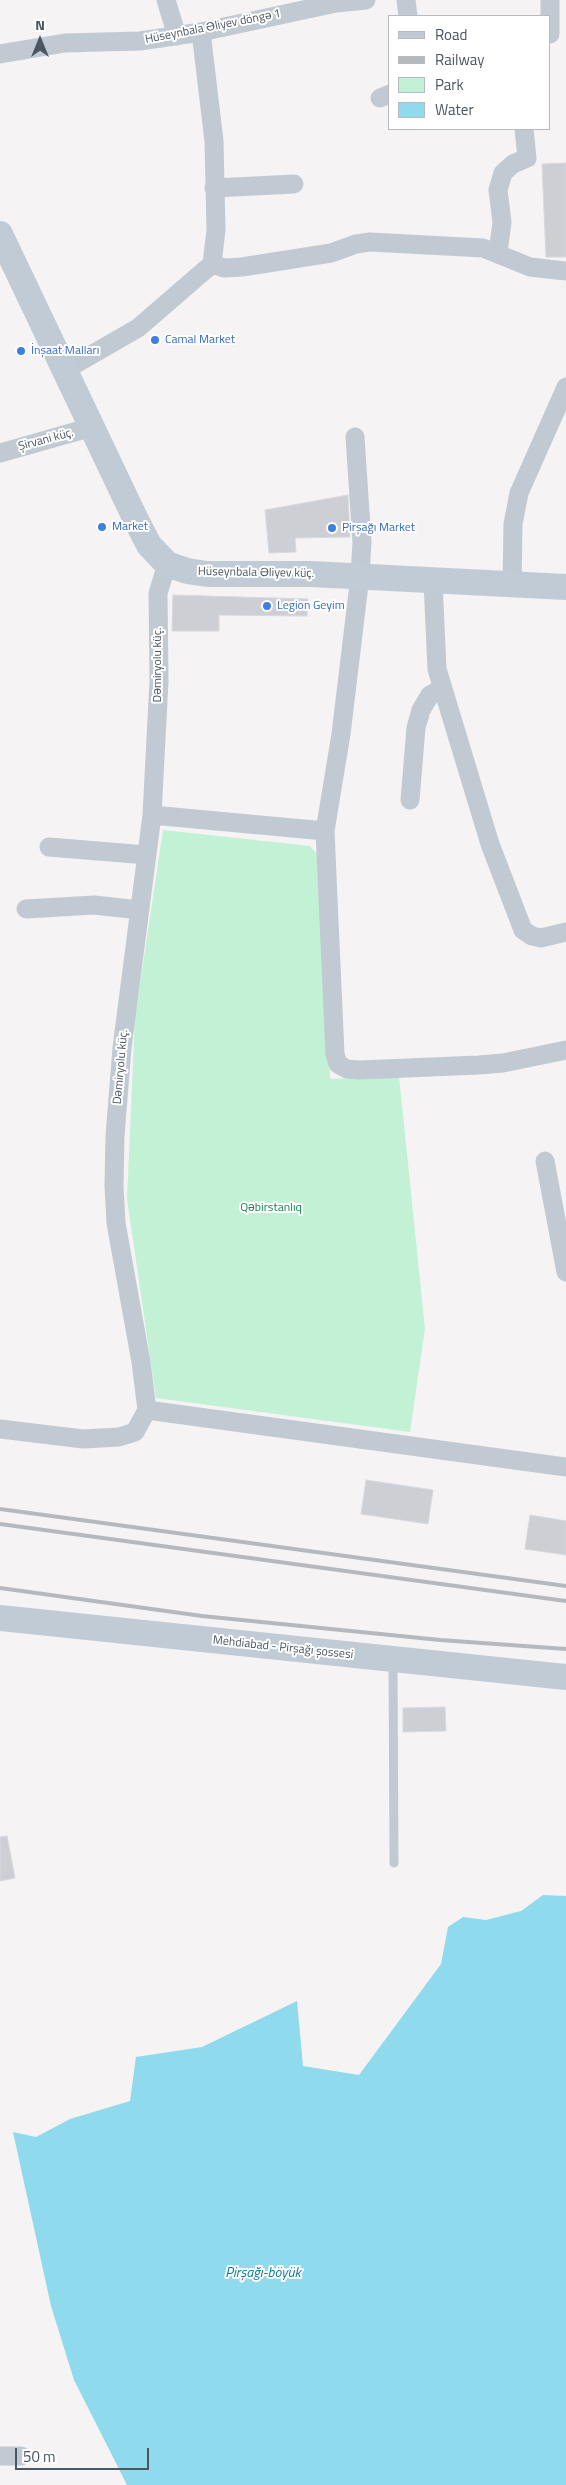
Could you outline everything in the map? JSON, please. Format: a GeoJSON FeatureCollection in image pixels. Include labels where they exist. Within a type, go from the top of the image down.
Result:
{"type":"FeatureCollection","features":[{"type":"Feature","properties":{"kind":"street"},"geometry":{"type":"LineString","coordinates":[[166,0],[177,36]]}},
{"type":"Feature","properties":{"kind":"street","name":"Hüseynbala Əliyev döngə 1"},"geometry":{"type":"LineString","coordinates":[[0,54],[65,43],[140,41],[177,36],[336,3],[366,0]]}},
{"type":"Feature","properties":{"kind":"street"},"geometry":{"type":"LineString","coordinates":[[406,0],[408,15]]}},
{"type":"Feature","properties":{"kind":"street"},"geometry":{"type":"LineString","coordinates":[[550,0],[556,34]]}},
{"type":"Feature","properties":{"kind":"street"},"geometry":{"type":"LineString","coordinates":[[65,370],[138,328],[212,264],[216,230],[214,141],[201,32]]}},
{"type":"Feature","properties":{"kind":"street"},"geometry":{"type":"LineString","coordinates":[[498,253],[502,222],[498,190],[503,173],[513,164],[527,158],[524,130]]}},
{"type":"Feature","properties":{"kind":"street"},"geometry":{"type":"LineString","coordinates":[[214,188],[294,184]]}},
{"type":"Feature","properties":{"kind":"street"},"geometry":{"type":"LineString","coordinates":[[0,234],[145,537],[156,555],[167,564]]}},
{"type":"Feature","properties":{"kind":"street"},"geometry":{"type":"LineString","coordinates":[[212,264],[224,268],[242,267],[331,253],[356,244],[370,242],[483,248],[530,267],[566,271]]}},
{"type":"Feature","properties":{"kind":"street"},"geometry":{"type":"LineString","coordinates":[[512,585],[513,524],[519,493],[566,387]]}},
{"type":"Feature","properties":{"kind":"street","name":"Şirvani küç."},"geometry":{"type":"LineString","coordinates":[[0,453],[92,427]]}},
{"type":"Feature","properties":{"kind":"street"},"geometry":{"type":"LineString","coordinates":[[355,437],[362,542],[360,576],[341,734],[325,831],[335,1054],[338,1064],[348,1069],[359,1070],[479,1066],[566,1050]]}},
{"type":"Feature","properties":{"kind":"street","name":"Hüseynbala Əliyev küç."},"geometry":{"type":"LineString","coordinates":[[167,564],[188,571],[208,574],[311,574],[433,582],[566,587]]}},
{"type":"Feature","properties":{"kind":"street","name":"Dəmiryolu küç."},"geometry":{"type":"LineString","coordinates":[[147,1410],[141,1362],[116,1223],[114,1186],[115,1136],[122,1048],[152,815],[159,681],[158,601],[167,564]]}},
{"type":"Feature","properties":{"kind":"street"},"geometry":{"type":"LineString","coordinates":[[433,582],[434,640],[441,688],[490,844],[523,930],[532,936],[541,938],[566,932]]}},
{"type":"Feature","properties":{"kind":"street"},"geometry":{"type":"LineString","coordinates":[[410,800],[416,728],[420,710],[430,695],[441,688]]}},
{"type":"Feature","properties":{"kind":"street"},"geometry":{"type":"LineString","coordinates":[[152,815],[325,831]]}},
{"type":"Feature","properties":{"kind":"street"},"geometry":{"type":"LineString","coordinates":[[49,846],[147,854]]}},
{"type":"Feature","properties":{"kind":"street"},"geometry":{"type":"LineString","coordinates":[[26,909],[94,905],[140,910]]}},
{"type":"Feature","properties":{"kind":"street"},"geometry":{"type":"LineString","coordinates":[[545,1161],[566,1272]]}},
{"type":"Feature","properties":{"kind":"street"},"geometry":{"type":"LineString","coordinates":[[0,1429],[83,1439],[119,1437],[135,1432],[147,1410],[566,1467]]}},
{"type":"Feature","properties":{"kind":"street","name":"Mehdiabad - Pirşağı şossesi"},"geometry":{"type":"LineString","coordinates":[[0,1618],[566,1677]]}},
{"type":"Feature","properties":{"kind":"street"},"geometry":{"type":"LineString","coordinates":[[0,2456],[21,2456]]}},
{"type":"Feature","properties":{"kind":"lane"},"geometry":{"type":"LineString","coordinates":[[393,1659],[394,1863]]}},
{"type":"Feature","properties":{"kind":"green space","name":"Qəbirstanlıq"},"geometry":{"type":"Polygon","coordinates":[[[163,830],[310,846],[319,857],[330,1079],[399,1076],[425,1329],[410,1432],[156,1398],[127,1199],[135,1018],[163,830]]]}},
{"type":"Feature","properties":{"kind":"water","name":"Pirşağı-böyük"},"geometry":{"type":"Polygon","coordinates":[[[543,1895],[566,1896],[566,2485],[127,2485],[74,2380],[51,2306],[13,2132],[36,2137],[70,2119],[130,2101],[136,2057],[202,2047],[297,2001],[303,2066],[359,2075],[441,1964],[448,1927],[463,1917],[486,1920],[521,1911],[543,1895]]]}},
{"type":"Feature","properties":{"kind":"building"},"geometry":{"type":"Polygon","coordinates":[[[566,163],[566,257],[546,257],[542,164],[566,163]]]}},
{"type":"Feature","properties":{"kind":"building"},"geometry":{"type":"Polygon","coordinates":[[[348,495],[350,537],[295,538],[296,552],[269,553],[265,510],[348,495]]]}},
{"type":"Feature","properties":{"kind":"building"},"geometry":{"type":"Polygon","coordinates":[[[173,595],[308,599],[307,616],[219,615],[219,631],[172,631],[173,595]]]}},
{"type":"Feature","properties":{"kind":"building"},"geometry":{"type":"Polygon","coordinates":[[[366,1480],[433,1490],[428,1524],[361,1514],[366,1480]]]}},
{"type":"Feature","properties":{"kind":"building"},"geometry":{"type":"Polygon","coordinates":[[[530,1515],[566,1521],[566,1555],[525,1549],[530,1515]]]}},
{"type":"Feature","properties":{"kind":"building"},"geometry":{"type":"Polygon","coordinates":[[[445,1707],[446,1731],[403,1732],[403,1708],[445,1707]]]}},
{"type":"Feature","properties":{"kind":"building"},"geometry":{"type":"Polygon","coordinates":[[[7,1836],[15,1878],[0,1881],[0,1837],[7,1836]]]}},
{"type":"Feature","properties":{"kind":"railway"},"geometry":{"type":"LineString","coordinates":[[0,1509],[566,1586]]}},
{"type":"Feature","properties":{"kind":"railway"},"geometry":{"type":"LineString","coordinates":[[0,1524],[566,1601]]}},
{"type":"Feature","properties":{"kind":"railway"},"geometry":{"type":"LineString","coordinates":[[0,1588],[202,1616],[440,1640],[566,1649]]}},
{"type":"Feature","properties":{"kind":"place","name":"Camal Market"},"geometry":{"type":"Point","coordinates":[155,340]}},
{"type":"Feature","properties":{"kind":"place","name":"İnşaat Malları"},"geometry":{"type":"Point","coordinates":[21,351]}},
{"type":"Feature","properties":{"kind":"place","name":"Market"},"geometry":{"type":"Point","coordinates":[102,527]}},
{"type":"Feature","properties":{"kind":"place","name":"Pirşağı Market"},"geometry":{"type":"Point","coordinates":[332,528]}},
{"type":"Feature","properties":{"kind":"place","name":"Legion Geyim"},"geometry":{"type":"Point","coordinates":[267,606]}}]}
